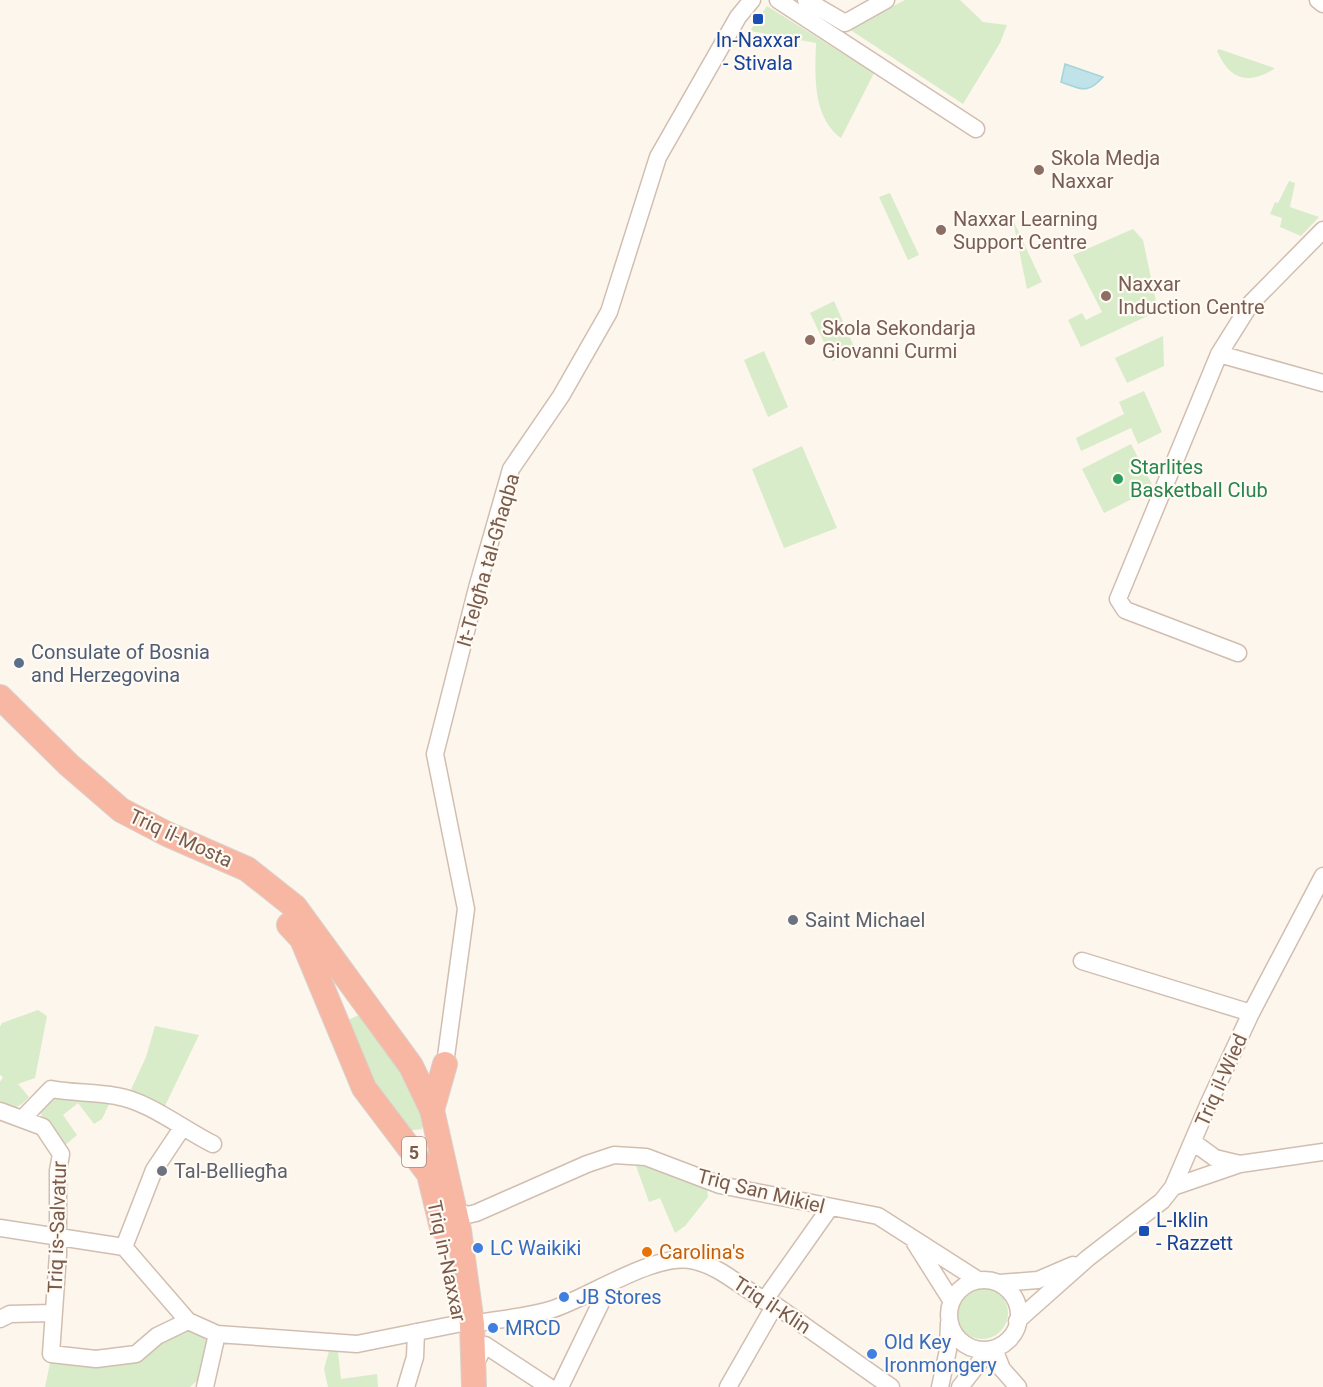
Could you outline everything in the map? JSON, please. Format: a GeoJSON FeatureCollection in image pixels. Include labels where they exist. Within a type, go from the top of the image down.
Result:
{"type":"FeatureCollection","features":[{"type":"Feature","properties":{"kind":"highway","name":"Triq il-Mosta"},"geometry":{"type":"LineString","coordinates":[[0,697],[69,765],[121,810],[167,834],[247,868],[296,907],[306,933]]}},
{"type":"Feature","properties":{"kind":"highway","name":"Triq il-Mosta"},"geometry":{"type":"LineString","coordinates":[[0,716],[113,820],[230,876],[268,901],[306,933]]}},
{"type":"Feature","properties":{"kind":"highway","name":"Triq in-Naxxar"},"geometry":{"type":"LineString","coordinates":[[306,933],[362,999],[411,1066],[433,1116],[464,1218],[474,1371]]}},
{"type":"Feature","properties":{"kind":"highway","name":"Triq in-Naxxar"},"geometry":{"type":"LineString","coordinates":[[306,933],[364,1088],[429,1174],[450,1263],[471,1323]]}},
{"type":"Feature","properties":{"kind":"highway"},"geometry":{"type":"LineString","coordinates":[[337,1020],[340,1005],[354,998],[362,999]]}},
{"type":"Feature","properties":{"kind":"highway"},"geometry":{"type":"LineString","coordinates":[[411,1066],[433,1071],[445,1064]]}},
{"type":"Feature","properties":{"kind":"highway"},"geometry":{"type":"LineString","coordinates":[[407,1142],[416,1146],[430,1137],[445,1064]]}},
{"type":"Feature","properties":{"kind":"street","name":"It-Telgħa tal-Għaqba"},"geometry":{"type":"LineString","coordinates":[[445,1064],[466,909],[435,754],[511,469],[561,396],[609,312],[658,157],[738,17],[752,0]]}},
{"type":"Feature","properties":{"kind":"street"},"geometry":{"type":"LineString","coordinates":[[778,0],[976,129]]}},
{"type":"Feature","properties":{"kind":"street"},"geometry":{"type":"LineString","coordinates":[[806,0],[845,23],[886,0]]}},
{"type":"Feature","properties":{"kind":"street"},"geometry":{"type":"LineString","coordinates":[[1318,0],[1323,4]]}},
{"type":"Feature","properties":{"kind":"street"},"geometry":{"type":"LineString","coordinates":[[1238,653],[1125,610],[1118,598],[1219,354],[1251,303],[1323,230]]}},
{"type":"Feature","properties":{"kind":"street"},"geometry":{"type":"LineString","coordinates":[[1219,354],[1323,383]]}},
{"type":"Feature","properties":{"kind":"street","name":"Triq il-Wied"},"geometry":{"type":"LineString","coordinates":[[1017,1321],[1088,1258],[1162,1201],[1173,1187],[1209,1102],[1251,1013],[1323,876]]}},
{"type":"Feature","properties":{"kind":"street"},"geometry":{"type":"LineString","coordinates":[[1082,961],[1251,1013]]}},
{"type":"Feature","properties":{"kind":"street"},"geometry":{"type":"LineString","coordinates":[[22,1119],[51,1089],[76,1094],[118,1096],[165,1116],[213,1144]]}},
{"type":"Feature","properties":{"kind":"street","name":"Triq is-Salvatur"},"geometry":{"type":"LineString","coordinates":[[0,1111],[42,1127],[61,1154],[58,1171],[51,1354],[96,1359],[136,1354],[157,1336],[188,1321]]}},
{"type":"Feature","properties":{"kind":"street"},"geometry":{"type":"LineString","coordinates":[[124,1247],[154,1170],[182,1128]]}},
{"type":"Feature","properties":{"kind":"street"},"geometry":{"type":"LineString","coordinates":[[1193,1142],[1215,1158],[1240,1164]]}},
{"type":"Feature","properties":{"kind":"street"},"geometry":{"type":"LineString","coordinates":[[1173,1187],[1240,1164],[1323,1152]]}},
{"type":"Feature","properties":{"kind":"street","name":"Triq San Mikiel"},"geometry":{"type":"LineString","coordinates":[[464,1218],[587,1164],[614,1155],[646,1157],[720,1185],[829,1209],[878,1216],[978,1280]]}},
{"type":"Feature","properties":{"kind":"street"},"geometry":{"type":"LineString","coordinates":[[728,1387],[769,1303],[829,1209]]}},
{"type":"Feature","properties":{"kind":"street"},"geometry":{"type":"LineString","coordinates":[[0,1228],[57,1239],[124,1247],[188,1321],[217,1334],[205,1387]]}},
{"type":"Feature","properties":{"kind":"street","name":"Triq San Mikiel"},"geometry":{"type":"LineString","coordinates":[[911,1237],[951,1300]]}},
{"type":"Feature","properties":{"kind":"street","name":"Triq il-Wied"},"geometry":{"type":"LineString","coordinates":[[999,1283],[1038,1280],[1088,1258]]}},
{"type":"Feature","properties":{"kind":"street","name":"Triq il-Klin"},"geometry":{"type":"LineString","coordinates":[[217,1334],[357,1344],[552,1309],[609,1286],[660,1260],[695,1260],[732,1279],[891,1387]]}},
{"type":"Feature","properties":{"kind":"street"},"geometry":{"type":"LineString","coordinates":[[940,1387],[948,1350],[951,1300],[962,1287],[978,1280],[999,1283],[1014,1297],[1018,1307],[1017,1321],[1012,1336],[992,1349],[960,1387]]}},
{"type":"Feature","properties":{"kind":"street"},"geometry":{"type":"LineString","coordinates":[[560,1387],[609,1286]]}},
{"type":"Feature","properties":{"kind":"street"},"geometry":{"type":"LineString","coordinates":[[0,1319],[10,1314],[53,1313]]}},
{"type":"Feature","properties":{"kind":"street"},"geometry":{"type":"LineString","coordinates":[[949,1320],[952,1331],[968,1347],[992,1349]]}},
{"type":"Feature","properties":{"kind":"street","name":"Triq in-Naxxar"},"geometry":{"type":"LineString","coordinates":[[471,1323],[474,1371]]}},
{"type":"Feature","properties":{"kind":"street"},"geometry":{"type":"LineString","coordinates":[[405,1387],[415,1357],[416,1332]]}},
{"type":"Feature","properties":{"kind":"street"},"geometry":{"type":"LineString","coordinates":[[992,1349],[1002,1369],[1018,1387]]}},
{"type":"Feature","properties":{"kind":"street"},"geometry":{"type":"LineString","coordinates":[[474,1371],[549,1387]]}},
{"type":"Feature","properties":{"kind":"green space"},"geometry":{"type":"Polygon","coordinates":[[[905,0],[960,0],[983,22],[1007,25],[1000,43],[963,104],[849,29],[905,0]]]}},
{"type":"Feature","properties":{"kind":"green space"},"geometry":{"type":"Polygon","coordinates":[[[767,6],[874,73],[841,138],[825,119],[820,107],[815,68],[816,43],[750,31],[767,6]]]}},
{"type":"Feature","properties":{"kind":"green space"},"geometry":{"type":"Polygon","coordinates":[[[1219,49],[1274,69],[1256,77],[1240,77],[1222,61],[1217,51],[1219,49]]]}},
{"type":"Feature","properties":{"kind":"green space"},"geometry":{"type":"Polygon","coordinates":[[[1289,181],[1295,183],[1290,207],[1319,217],[1301,236],[1280,227],[1282,218],[1270,214],[1289,181]]]}},
{"type":"Feature","properties":{"kind":"green space"},"geometry":{"type":"Polygon","coordinates":[[[890,193],[919,255],[908,260],[879,197],[890,193]]]}},
{"type":"Feature","properties":{"kind":"green space"},"geometry":{"type":"Polygon","coordinates":[[[1013,220],[1042,282],[1027,289],[1013,220]]]}},
{"type":"Feature","properties":{"kind":"green space","name":"Naxxar Induction Centre"},"geometry":{"type":"Polygon","coordinates":[[[1133,229],[1143,240],[1158,311],[1081,347],[1068,320],[1082,313],[1086,320],[1102,312],[1073,255],[1133,229]]]}},
{"type":"Feature","properties":{"kind":"green space"},"geometry":{"type":"Polygon","coordinates":[[[834,301],[855,349],[833,361],[810,313],[834,301]]]}},
{"type":"Feature","properties":{"kind":"green space"},"geometry":{"type":"Polygon","coordinates":[[[1163,336],[1164,366],[1127,383],[1115,358],[1163,336]]]}},
{"type":"Feature","properties":{"kind":"green space"},"geometry":{"type":"Polygon","coordinates":[[[764,351],[788,407],[768,417],[744,360],[764,351]]]}},
{"type":"Feature","properties":{"kind":"green space"},"geometry":{"type":"Polygon","coordinates":[[[1144,391],[1162,432],[1138,444],[1131,428],[1081,451],[1076,438],[1124,414],[1119,402],[1144,391]]]}},
{"type":"Feature","properties":{"kind":"green space","name":"Starlites Basketball Club"},"geometry":{"type":"Polygon","coordinates":[[[1131,444],[1154,488],[1104,513],[1082,469],[1131,444]]]}},
{"type":"Feature","properties":{"kind":"green space"},"geometry":{"type":"Polygon","coordinates":[[[802,446],[837,528],[784,548],[752,469],[802,446]]]}},
{"type":"Feature","properties":{"kind":"green space"},"geometry":{"type":"Polygon","coordinates":[[[38,1010],[47,1016],[35,1078],[18,1084],[29,1097],[16,1107],[0,1106],[0,1082],[3,1077],[0,1075],[0,1027],[2,1023],[38,1010]]]}},
{"type":"Feature","properties":{"kind":"green space"},"geometry":{"type":"Polygon","coordinates":[[[361,1014],[396,1057],[426,1116],[422,1129],[407,1131],[377,1090],[348,1020],[361,1014]]]}},
{"type":"Feature","properties":{"kind":"green space"},"geometry":{"type":"Polygon","coordinates":[[[155,1026],[199,1035],[164,1108],[128,1096],[146,1057],[155,1026]]]}},
{"type":"Feature","properties":{"kind":"green space"},"geometry":{"type":"Polygon","coordinates":[[[71,1087],[111,1100],[102,1119],[94,1124],[78,1103],[63,1115],[77,1135],[64,1146],[38,1110],[71,1087]]]}},
{"type":"Feature","properties":{"kind":"green space"},"geometry":{"type":"Polygon","coordinates":[[[635,1163],[707,1187],[708,1197],[685,1226],[675,1233],[660,1198],[649,1202],[635,1163]]]}},
{"type":"Feature","properties":{"kind":"green space"},"geometry":{"type":"Polygon","coordinates":[[[977,1287],[987,1287],[1001,1294],[1008,1313],[1001,1332],[987,1339],[977,1339],[967,1335],[960,1328],[956,1318],[956,1308],[960,1298],[967,1291],[977,1287]]]}},
{"type":"Feature","properties":{"kind":"green space"},"geometry":{"type":"Polygon","coordinates":[[[185,1329],[205,1335],[210,1345],[198,1380],[190,1387],[45,1387],[50,1363],[127,1364],[185,1329]]]}},
{"type":"Feature","properties":{"kind":"green space"},"geometry":{"type":"Polygon","coordinates":[[[329,1351],[338,1352],[341,1379],[377,1374],[378,1387],[328,1387],[324,1369],[329,1351]]]}},
{"type":"Feature","properties":{"kind":"water"},"geometry":{"type":"Polygon","coordinates":[[[1065,64],[1103,77],[1088,88],[1074,87],[1061,82],[1065,64]]]}},
{"type":"Feature","properties":{"kind":"place","name":"In-Naxxar - Stivala"},"geometry":{"type":"Point","coordinates":[758,19]}},
{"type":"Feature","properties":{"kind":"place","name":"Skola Medja Naxxar"},"geometry":{"type":"Point","coordinates":[1039,170]}},
{"type":"Feature","properties":{"kind":"place","name":"Naxxar Learning Support Centre"},"geometry":{"type":"Point","coordinates":[941,230]}},
{"type":"Feature","properties":{"kind":"place","name":"Naxxar Induction Centre"},"geometry":{"type":"Point","coordinates":[1106,296]}},
{"type":"Feature","properties":{"kind":"place","name":"Skola Sekondarja Giovanni Curmi"},"geometry":{"type":"Point","coordinates":[810,340]}},
{"type":"Feature","properties":{"kind":"place","name":"Starlites Basketball Club"},"geometry":{"type":"Point","coordinates":[1118,479]}},
{"type":"Feature","properties":{"kind":"place","name":"Consulate of Bosnia and Herzegovina"},"geometry":{"type":"Point","coordinates":[19,663]}},
{"type":"Feature","properties":{"kind":"place","name":"Saint Michael"},"geometry":{"type":"Point","coordinates":[793,920]}},
{"type":"Feature","properties":{"kind":"place","name":"Tal-Belliegħa"},"geometry":{"type":"Point","coordinates":[162,1171]}},
{"type":"Feature","properties":{"kind":"place","name":"L-Iklin - Razzett"},"geometry":{"type":"Point","coordinates":[1144,1231]}},
{"type":"Feature","properties":{"kind":"place","name":"LC Waikiki"},"geometry":{"type":"Point","coordinates":[478,1248]}},
{"type":"Feature","properties":{"kind":"place","name":"Carolina's"},"geometry":{"type":"Point","coordinates":[647,1252]}},
{"type":"Feature","properties":{"kind":"place","name":"JB Stores"},"geometry":{"type":"Point","coordinates":[564,1297]}},
{"type":"Feature","properties":{"kind":"place","name":"MRCD"},"geometry":{"type":"Point","coordinates":[493,1328]}},
{"type":"Feature","properties":{"kind":"place","name":"Old Key Ironmongery"},"geometry":{"type":"Point","coordinates":[872,1354]}}]}
